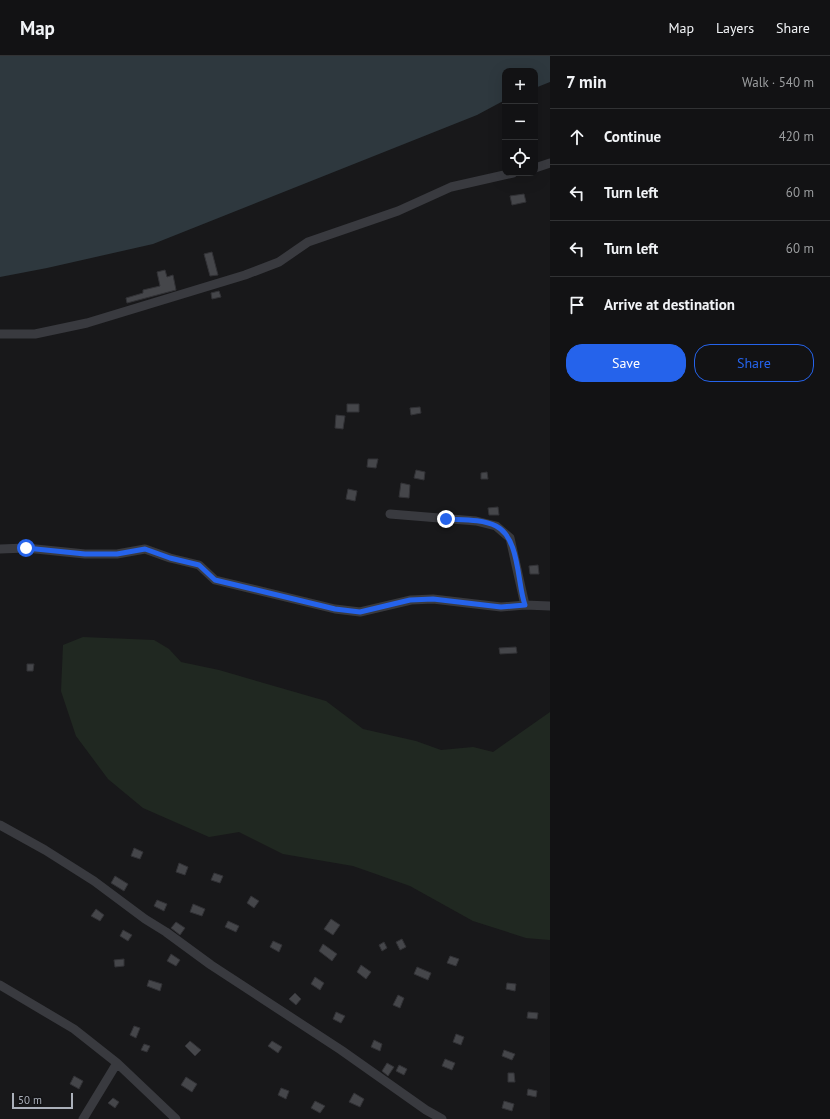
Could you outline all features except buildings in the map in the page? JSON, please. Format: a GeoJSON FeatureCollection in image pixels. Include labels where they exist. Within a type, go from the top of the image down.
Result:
{"type":"FeatureCollection","features":[{"type":"Feature","properties":{"kind":"street"},"geometry":{"type":"LineString","coordinates":[[538,167],[550,163]]}},
{"type":"Feature","properties":{"kind":"street"},"geometry":{"type":"LineString","coordinates":[[0,334],[35,334],[87,323],[245,275],[279,262],[308,242],[398,211],[452,187],[502,176]]}},
{"type":"Feature","properties":{"kind":"street"},"geometry":{"type":"LineString","coordinates":[[390,514],[476,522],[496,526],[510,538],[525,605]]}},
{"type":"Feature","properties":{"kind":"street"},"geometry":{"type":"LineString","coordinates":[[0,549],[26,548],[85,554],[117,554],[145,549],[170,558],[199,565],[215,580],[335,609],[360,612],[410,600],[433,599],[501,607],[525,605],[550,606]]}},
{"type":"Feature","properties":{"kind":"street"},"geometry":{"type":"LineString","coordinates":[[0,825],[45,850],[94,881],[144,919],[166,932],[211,965],[330,1043],[426,1110],[442,1119]]}},
{"type":"Feature","properties":{"kind":"street"},"geometry":{"type":"LineString","coordinates":[[0,985],[74,1030],[117,1063],[176,1119]]}},
{"type":"Feature","properties":{"kind":"street"},"geometry":{"type":"LineString","coordinates":[[83,1119],[117,1063]]}},
{"type":"Feature","properties":{"kind":"shaded area"},"geometry":{"type":"Polygon","coordinates":[[[0,56],[550,56],[550,82],[538,87],[538,68],[502,68],[502,102],[477,115],[153,244],[0,277],[0,56]]]}},
{"type":"Feature","properties":{"kind":"shaded area"},"geometry":{"type":"Polygon","coordinates":[[[83,637],[154,640],[169,649],[181,662],[219,670],[326,701],[363,729],[416,741],[441,750],[473,747],[493,752],[550,712],[550,940],[526,938],[473,921],[410,886],[353,866],[283,854],[239,832],[209,837],[143,808],[108,779],[76,736],[61,691],[63,645],[83,637]]]}},
{"type":"Feature","properties":{"kind":"route"},"geometry":{"type":"LineString","coordinates":[[26,548],[85,554],[117,554],[145,549],[170,558],[199,565],[215,580],[335,609],[360,612],[410,600],[433,599],[501,607],[525,605],[510,538],[496,526],[446,519]]}}]}
